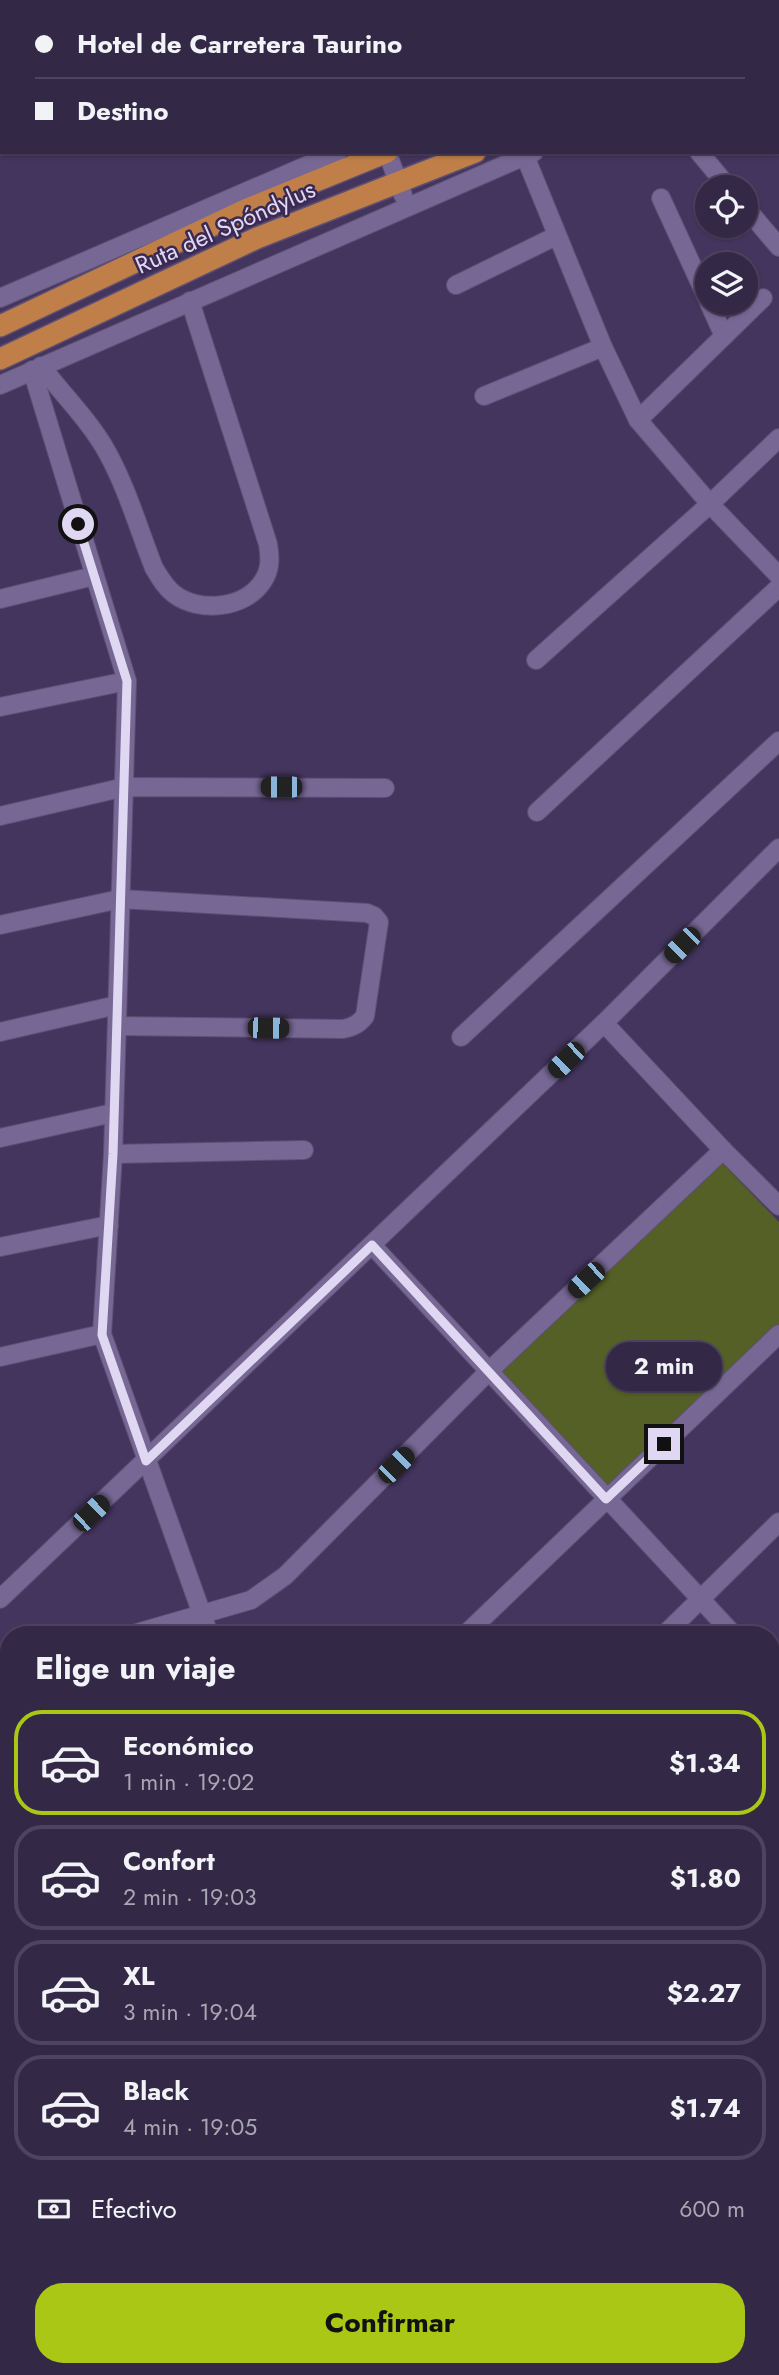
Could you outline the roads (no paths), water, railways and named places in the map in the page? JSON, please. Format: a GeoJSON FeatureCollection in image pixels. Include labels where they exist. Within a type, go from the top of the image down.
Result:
{"type":"FeatureCollection","features":[{"type":"Feature","properties":{"kind":"highway","name":"Ruta del Spóndylus"},"geometry":{"type":"LineString","coordinates":[[0,326],[245,210],[382,154]]}},
{"type":"Feature","properties":{"kind":"highway","name":"Ruta del Spóndylus"},"geometry":{"type":"LineString","coordinates":[[0,359],[257,238],[470,154]]}},
{"type":"Feature","properties":{"kind":"street"},"geometry":{"type":"LineString","coordinates":[[0,298],[333,154]]}},
{"type":"Feature","properties":{"kind":"street"},"geometry":{"type":"LineString","coordinates":[[388,154],[408,205]]}},
{"type":"Feature","properties":{"kind":"street"},"geometry":{"type":"LineString","coordinates":[[0,385],[529,154],[556,236],[603,347],[638,420],[710,504],[779,576]]}},
{"type":"Feature","properties":{"kind":"street"},"geometry":{"type":"LineString","coordinates":[[701,154],[718,175]]}},
{"type":"Feature","properties":{"kind":"street"},"geometry":{"type":"LineString","coordinates":[[661,198],[695,273]]}},
{"type":"Feature","properties":{"kind":"street"},"geometry":{"type":"LineString","coordinates":[[758,222],[779,247]]}},
{"type":"Feature","properties":{"kind":"street"},"geometry":{"type":"LineString","coordinates":[[456,285],[556,236]]}},
{"type":"Feature","properties":{"kind":"street"},"geometry":{"type":"LineString","coordinates":[[638,420],[763,298]]}},
{"type":"Feature","properties":{"kind":"street"},"geometry":{"type":"LineString","coordinates":[[37,368],[88,424],[107,452],[154,568],[164,585],[175,596],[196,605],[230,603],[248,596],[263,581],[270,561],[268,544],[190,300]]}},
{"type":"Feature","properties":{"kind":"street"},"geometry":{"type":"LineString","coordinates":[[714,315],[724,336]]}},
{"type":"Feature","properties":{"kind":"street"},"geometry":{"type":"LineString","coordinates":[[484,397],[603,347]]}},
{"type":"Feature","properties":{"kind":"street"},"geometry":{"type":"LineString","coordinates":[[37,368],[94,576],[127,681],[113,1154],[102,1335],[206,1626]]}},
{"type":"Feature","properties":{"kind":"street"},"geometry":{"type":"LineString","coordinates":[[536,660],[710,504],[779,438]]}},
{"type":"Feature","properties":{"kind":"street"},"geometry":{"type":"LineString","coordinates":[[0,599],[94,576]]}},
{"type":"Feature","properties":{"kind":"street"},"geometry":{"type":"LineString","coordinates":[[537,812],[779,587]]}},
{"type":"Feature","properties":{"kind":"street"},"geometry":{"type":"LineString","coordinates":[[0,707],[127,681]]}},
{"type":"Feature","properties":{"kind":"street"},"geometry":{"type":"LineString","coordinates":[[461,1037],[779,741]]}},
{"type":"Feature","properties":{"kind":"street"},"geometry":{"type":"LineString","coordinates":[[0,816],[125,787],[385,788]]}},
{"type":"Feature","properties":{"kind":"street"},"geometry":{"type":"LineString","coordinates":[[0,1599],[604,1023],[779,848]]}},
{"type":"Feature","properties":{"kind":"street"},"geometry":{"type":"LineString","coordinates":[[0,925],[120,899],[367,913],[379,922],[365,1016],[360,1023],[351,1027],[117,1026]]}},
{"type":"Feature","properties":{"kind":"street"},"geometry":{"type":"LineString","coordinates":[[0,1032],[117,1005]]}},
{"type":"Feature","properties":{"kind":"street"},"geometry":{"type":"LineString","coordinates":[[604,1023],[779,1206]]}},
{"type":"Feature","properties":{"kind":"street"},"geometry":{"type":"LineString","coordinates":[[0,1138],[113,1113]]}},
{"type":"Feature","properties":{"kind":"street"},"geometry":{"type":"LineString","coordinates":[[113,1154],[304,1150]]}},
{"type":"Feature","properties":{"kind":"street"},"geometry":{"type":"LineString","coordinates":[[161,1626],[251,1600],[285,1576],[488,1372],[723,1150]]}},
{"type":"Feature","properties":{"kind":"street"},"geometry":{"type":"LineString","coordinates":[[0,1247],[109,1225]]}},
{"type":"Feature","properties":{"kind":"street"},"geometry":{"type":"LineString","coordinates":[[372,1245],[725,1626]]}},
{"type":"Feature","properties":{"kind":"street"},"geometry":{"type":"LineString","coordinates":[[474,1626],[779,1334]]}},
{"type":"Feature","properties":{"kind":"street"},"geometry":{"type":"LineString","coordinates":[[0,1357],[102,1335]]}},
{"type":"Feature","properties":{"kind":"street"},"geometry":{"type":"LineString","coordinates":[[673,1626],[779,1522]]}}]}
